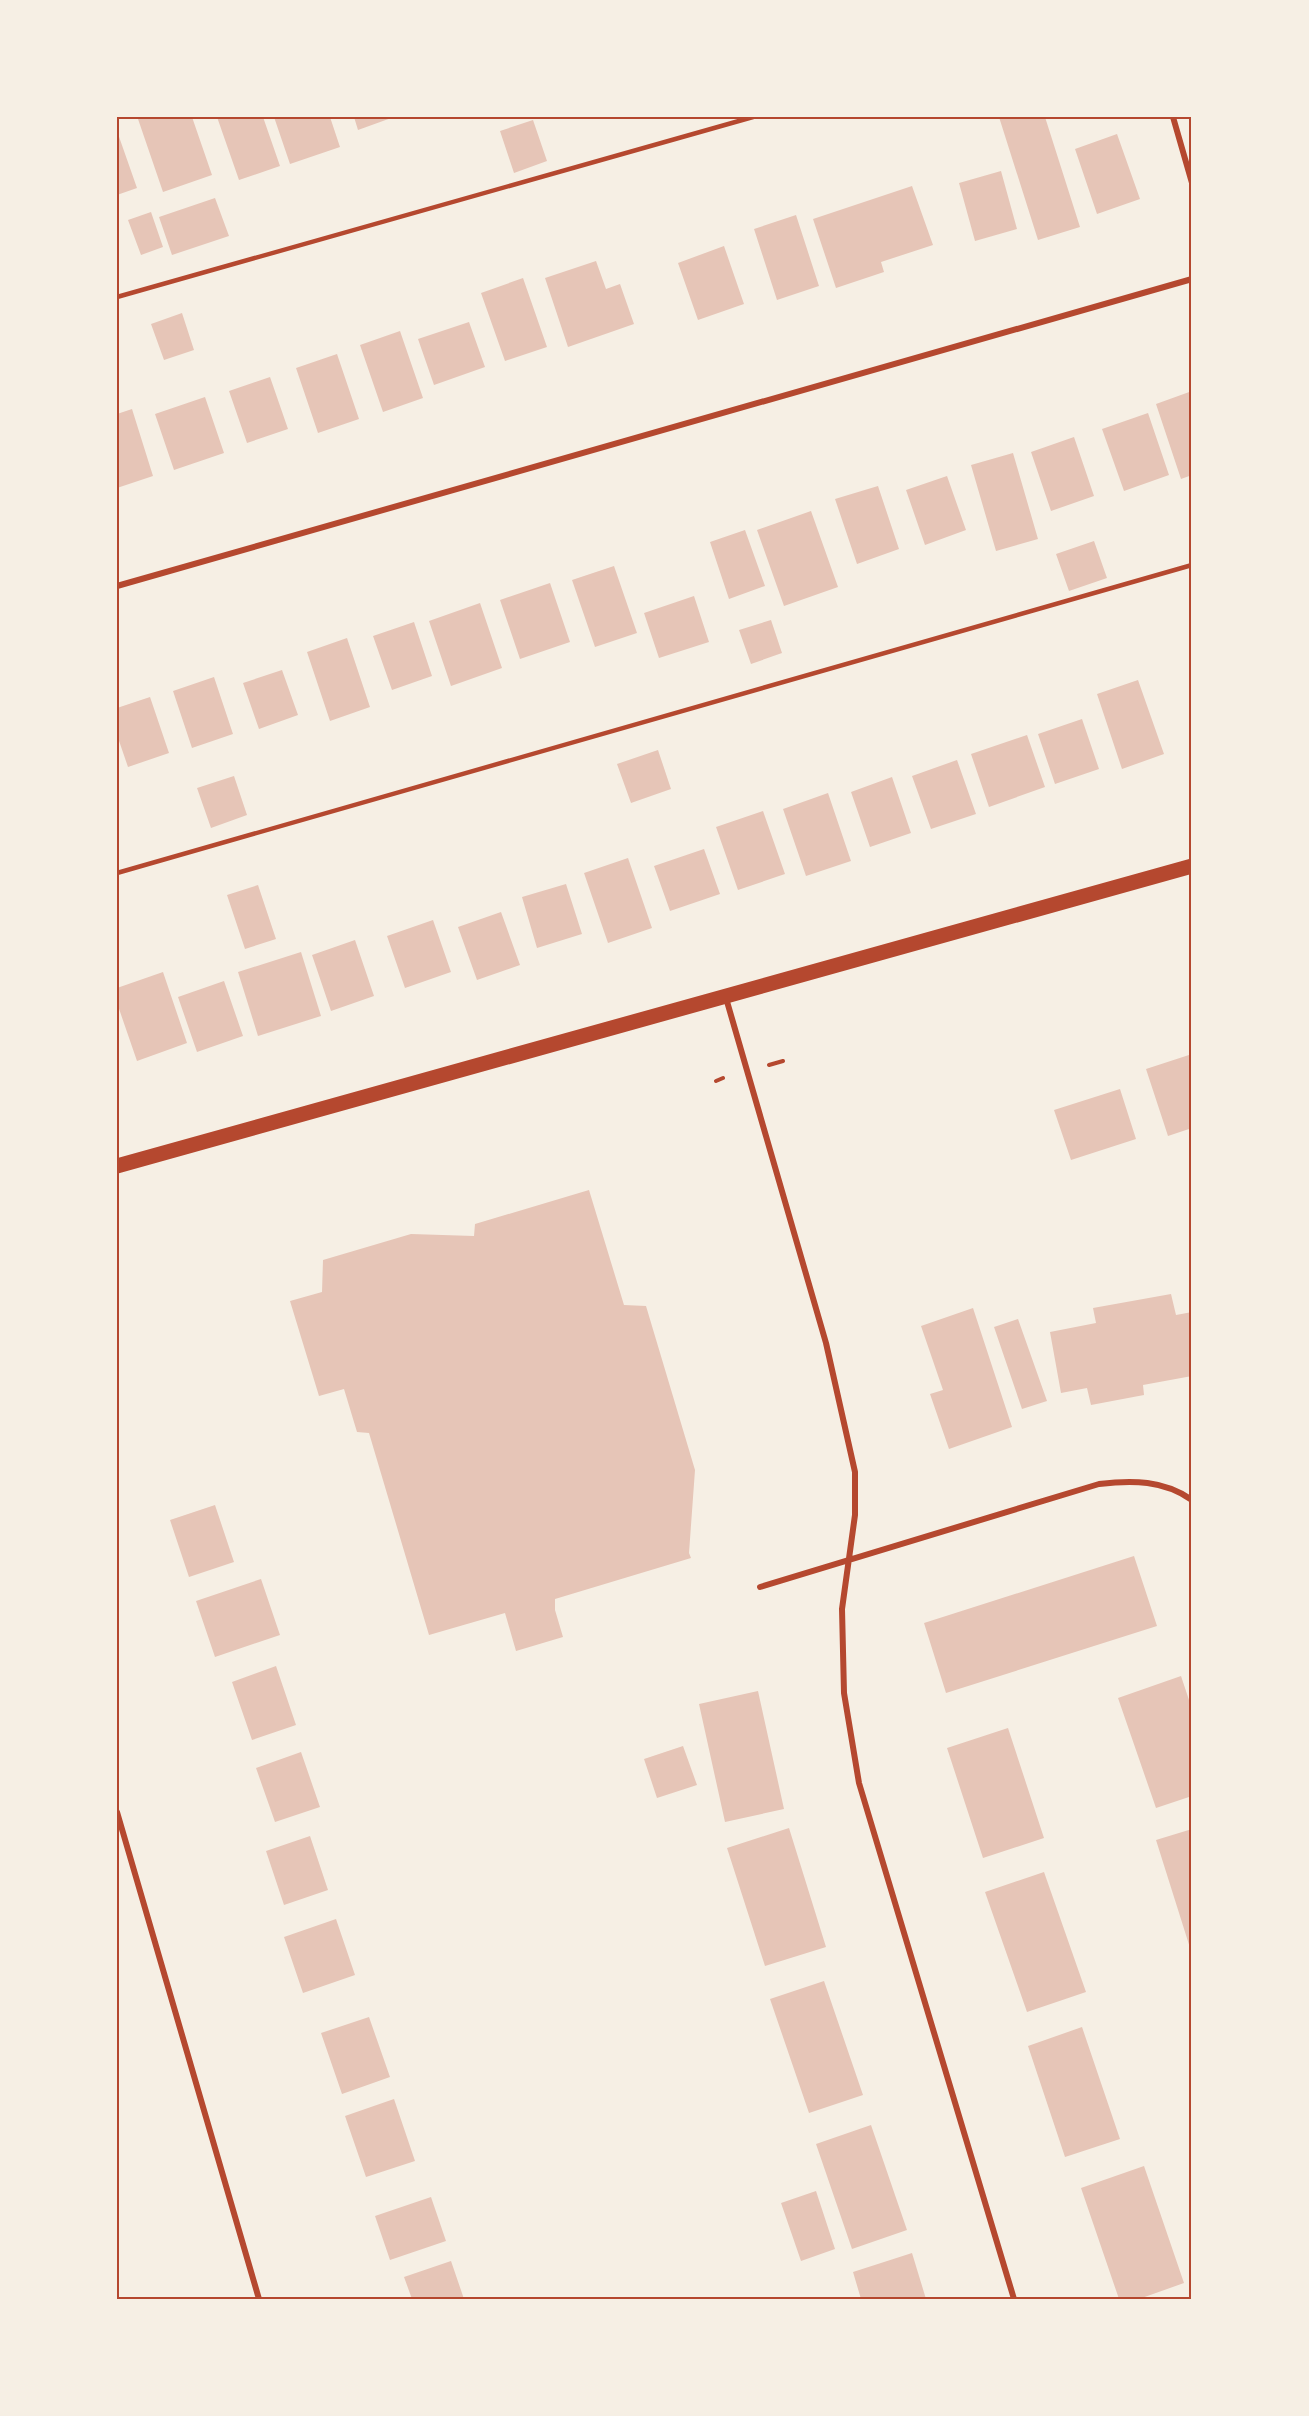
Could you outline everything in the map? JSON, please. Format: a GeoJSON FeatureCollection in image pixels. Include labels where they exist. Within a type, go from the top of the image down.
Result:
{"type":"FeatureCollection","features":[{"type":"Feature","properties":{"kind":"main road"},"geometry":{"type":"LineString","coordinates":[[117,1166],[1192,866]]}},
{"type":"Feature","properties":{"kind":"street"},"geometry":{"type":"LineString","coordinates":[[1173,117],[1192,183]]}},
{"type":"Feature","properties":{"kind":"street"},"geometry":{"type":"LineString","coordinates":[[117,586],[1192,279]]}},
{"type":"Feature","properties":{"kind":"street"},"geometry":{"type":"LineString","coordinates":[[726,997],[826,1342],[855,1472],[855,1515],[842,1609],[844,1693],[859,1784],[1014,2299]]}},
{"type":"Feature","properties":{"kind":"street"},"geometry":{"type":"LineString","coordinates":[[760,1587],[1099,1484],[1129,1480],[1159,1484],[1184,1494],[1192,1500]]}},
{"type":"Feature","properties":{"kind":"street"},"geometry":{"type":"LineString","coordinates":[[117,1812],[259,2299]]}},
{"type":"Feature","properties":{"kind":"lane"},"geometry":{"type":"LineString","coordinates":[[117,297],[753,117]]}},
{"type":"Feature","properties":{"kind":"lane"},"geometry":{"type":"LineString","coordinates":[[117,873],[1192,566]]}},
{"type":"Feature","properties":{"kind":"path"},"geometry":{"type":"LineString","coordinates":[[769,1065],[783,1062]]}},
{"type":"Feature","properties":{"kind":"path"},"geometry":{"type":"LineString","coordinates":[[716,1081],[723,1078]]}},
{"type":"Feature","properties":{"kind":"building"},"geometry":{"type":"Polygon","coordinates":[[[192,117],[212,175],[163,192],[138,119],[192,117]]]}},
{"type":"Feature","properties":{"kind":"building"},"geometry":{"type":"Polygon","coordinates":[[[217,117],[263,117],[280,166],[239,180],[217,117]]]}},
{"type":"Feature","properties":{"kind":"building"},"geometry":{"type":"Polygon","coordinates":[[[274,117],[330,117],[340,147],[290,164],[274,117]]]}},
{"type":"Feature","properties":{"kind":"building"},"geometry":{"type":"Polygon","coordinates":[[[354,117],[394,117],[358,130],[354,117]]]}},
{"type":"Feature","properties":{"kind":"building"},"geometry":{"type":"Polygon","coordinates":[[[999,117],[1045,117],[1080,227],[1038,240],[999,117]]]}},
{"type":"Feature","properties":{"kind":"building"},"geometry":{"type":"Polygon","coordinates":[[[533,120],[547,161],[514,173],[500,131],[533,120]]]}},
{"type":"Feature","properties":{"kind":"building"},"geometry":{"type":"Polygon","coordinates":[[[117,131],[137,188],[117,195],[117,131]]]}},
{"type":"Feature","properties":{"kind":"building"},"geometry":{"type":"Polygon","coordinates":[[[1117,134],[1140,199],[1097,214],[1075,149],[1117,134]]]}},
{"type":"Feature","properties":{"kind":"building"},"geometry":{"type":"Polygon","coordinates":[[[1001,171],[1017,229],[975,241],[959,183],[1001,171]]]}},
{"type":"Feature","properties":{"kind":"building"},"geometry":{"type":"Polygon","coordinates":[[[912,186],[933,245],[881,262],[884,272],[836,288],[813,219],[912,186]]]}},
{"type":"Feature","properties":{"kind":"building"},"geometry":{"type":"Polygon","coordinates":[[[215,198],[229,236],[172,255],[159,217],[215,198]]]}},
{"type":"Feature","properties":{"kind":"building"},"geometry":{"type":"Polygon","coordinates":[[[151,212],[163,247],[141,255],[128,220],[151,212]]]}},
{"type":"Feature","properties":{"kind":"building"},"geometry":{"type":"Polygon","coordinates":[[[796,215],[819,286],[777,300],[754,229],[796,215]]]}},
{"type":"Feature","properties":{"kind":"building"},"geometry":{"type":"Polygon","coordinates":[[[724,246],[744,304],[698,320],[678,263],[724,246]]]}},
{"type":"Feature","properties":{"kind":"building"},"geometry":{"type":"Polygon","coordinates":[[[596,261],[606,289],[620,284],[634,324],[568,347],[545,278],[596,261]]]}},
{"type":"Feature","properties":{"kind":"building"},"geometry":{"type":"Polygon","coordinates":[[[523,278],[547,347],[505,361],[481,293],[523,278]]]}},
{"type":"Feature","properties":{"kind":"building"},"geometry":{"type":"Polygon","coordinates":[[[182,313],[194,350],[164,360],[151,324],[182,313]]]}},
{"type":"Feature","properties":{"kind":"building"},"geometry":{"type":"Polygon","coordinates":[[[469,322],[485,367],[434,385],[418,339],[469,322]]]}},
{"type":"Feature","properties":{"kind":"building"},"geometry":{"type":"Polygon","coordinates":[[[400,331],[423,398],[383,412],[360,345],[400,331]]]}},
{"type":"Feature","properties":{"kind":"building"},"geometry":{"type":"Polygon","coordinates":[[[337,354],[359,419],[318,433],[296,368],[337,354]]]}},
{"type":"Feature","properties":{"kind":"building"},"geometry":{"type":"Polygon","coordinates":[[[270,377],[288,429],[247,443],[229,391],[270,377]]]}},
{"type":"Feature","properties":{"kind":"building"},"geometry":{"type":"Polygon","coordinates":[[[1192,391],[1192,475],[1181,479],[1156,404],[1192,391]]]}},
{"type":"Feature","properties":{"kind":"building"},"geometry":{"type":"Polygon","coordinates":[[[205,397],[224,453],[174,470],[155,414],[205,397]]]}},
{"type":"Feature","properties":{"kind":"building"},"geometry":{"type":"Polygon","coordinates":[[[132,409],[153,476],[117,488],[117,414],[132,409]]]}},
{"type":"Feature","properties":{"kind":"building"},"geometry":{"type":"Polygon","coordinates":[[[1148,413],[1169,475],[1124,491],[1102,429],[1148,413]]]}},
{"type":"Feature","properties":{"kind":"building"},"geometry":{"type":"Polygon","coordinates":[[[1074,437],[1094,496],[1051,511],[1031,452],[1074,437]]]}},
{"type":"Feature","properties":{"kind":"building"},"geometry":{"type":"Polygon","coordinates":[[[1013,453],[1038,539],[996,551],[971,465],[1013,453]]]}},
{"type":"Feature","properties":{"kind":"building"},"geometry":{"type":"Polygon","coordinates":[[[947,476],[966,530],[925,545],[906,490],[947,476]]]}},
{"type":"Feature","properties":{"kind":"building"},"geometry":{"type":"Polygon","coordinates":[[[878,486],[899,549],[857,564],[835,499],[878,486]]]}},
{"type":"Feature","properties":{"kind":"building"},"geometry":{"type":"Polygon","coordinates":[[[811,511],[838,587],[784,606],[757,530],[811,511]]]}},
{"type":"Feature","properties":{"kind":"building"},"geometry":{"type":"Polygon","coordinates":[[[745,530],[765,586],[729,599],[710,542],[745,530]]]}},
{"type":"Feature","properties":{"kind":"building"},"geometry":{"type":"Polygon","coordinates":[[[1094,541],[1107,578],[1069,591],[1056,554],[1094,541]]]}},
{"type":"Feature","properties":{"kind":"building"},"geometry":{"type":"Polygon","coordinates":[[[614,566],[637,633],[595,647],[572,580],[614,566]]]}},
{"type":"Feature","properties":{"kind":"building"},"geometry":{"type":"Polygon","coordinates":[[[550,583],[570,642],[520,659],[500,600],[550,583]]]}},
{"type":"Feature","properties":{"kind":"building"},"geometry":{"type":"Polygon","coordinates":[[[694,596],[709,642],[659,658],[644,613],[694,596]]]}},
{"type":"Feature","properties":{"kind":"building"},"geometry":{"type":"Polygon","coordinates":[[[480,603],[502,668],[451,686],[429,621],[480,603]]]}},
{"type":"Feature","properties":{"kind":"building"},"geometry":{"type":"Polygon","coordinates":[[[771,620],[782,653],[751,664],[739,630],[771,620]]]}},
{"type":"Feature","properties":{"kind":"building"},"geometry":{"type":"Polygon","coordinates":[[[414,622],[432,676],[392,690],[373,636],[414,622]]]}},
{"type":"Feature","properties":{"kind":"building"},"geometry":{"type":"Polygon","coordinates":[[[347,638],[370,707],[330,721],[307,652],[347,638]]]}},
{"type":"Feature","properties":{"kind":"building"},"geometry":{"type":"Polygon","coordinates":[[[282,670],[298,715],[259,729],[243,683],[282,670]]]}},
{"type":"Feature","properties":{"kind":"building"},"geometry":{"type":"Polygon","coordinates":[[[214,677],[233,734],[192,748],[173,691],[214,677]]]}},
{"type":"Feature","properties":{"kind":"building"},"geometry":{"type":"Polygon","coordinates":[[[1138,680],[1164,754],[1122,769],[1097,694],[1138,680]]]}},
{"type":"Feature","properties":{"kind":"building"},"geometry":{"type":"Polygon","coordinates":[[[150,697],[169,753],[128,767],[117,735],[117,708],[150,697]]]}},
{"type":"Feature","properties":{"kind":"building"},"geometry":{"type":"Polygon","coordinates":[[[1082,719],[1099,769],[1055,784],[1038,734],[1082,719]]]}},
{"type":"Feature","properties":{"kind":"building"},"geometry":{"type":"Polygon","coordinates":[[[1027,735],[1045,787],[989,807],[971,754],[1027,735]]]}},
{"type":"Feature","properties":{"kind":"building"},"geometry":{"type":"Polygon","coordinates":[[[658,750],[671,789],[631,803],[617,764],[658,750]]]}},
{"type":"Feature","properties":{"kind":"building"},"geometry":{"type":"Polygon","coordinates":[[[957,760],[976,814],[931,829],[912,776],[957,760]]]}},
{"type":"Feature","properties":{"kind":"building"},"geometry":{"type":"Polygon","coordinates":[[[234,776],[247,815],[211,828],[197,788],[234,776]]]}},
{"type":"Feature","properties":{"kind":"building"},"geometry":{"type":"Polygon","coordinates":[[[892,777],[911,833],[870,847],[851,792],[892,777]]]}},
{"type":"Feature","properties":{"kind":"building"},"geometry":{"type":"Polygon","coordinates":[[[828,793],[851,861],[806,876],[783,809],[828,793]]]}},
{"type":"Feature","properties":{"kind":"building"},"geometry":{"type":"Polygon","coordinates":[[[763,811],[785,874],[738,890],[716,827],[763,811]]]}},
{"type":"Feature","properties":{"kind":"building"},"geometry":{"type":"Polygon","coordinates":[[[704,849],[720,894],[670,911],[654,866],[704,849]]]}},
{"type":"Feature","properties":{"kind":"building"},"geometry":{"type":"Polygon","coordinates":[[[628,858],[652,928],[608,943],[584,873],[628,858]]]}},
{"type":"Feature","properties":{"kind":"building"},"geometry":{"type":"Polygon","coordinates":[[[566,884],[582,934],[537,948],[522,897],[566,884]]]}},
{"type":"Feature","properties":{"kind":"building"},"geometry":{"type":"Polygon","coordinates":[[[258,885],[276,939],[245,949],[227,895],[258,885]]]}},
{"type":"Feature","properties":{"kind":"building"},"geometry":{"type":"Polygon","coordinates":[[[501,912],[520,965],[477,980],[458,927],[501,912]]]}},
{"type":"Feature","properties":{"kind":"building"},"geometry":{"type":"Polygon","coordinates":[[[433,920],[451,972],[405,988],[387,936],[433,920]]]}},
{"type":"Feature","properties":{"kind":"building"},"geometry":{"type":"Polygon","coordinates":[[[355,940],[374,996],[331,1011],[312,955],[355,940]]]}},
{"type":"Feature","properties":{"kind":"building"},"geometry":{"type":"Polygon","coordinates":[[[301,952],[321,1016],[258,1036],[238,972],[301,952]]]}},
{"type":"Feature","properties":{"kind":"building"},"geometry":{"type":"Polygon","coordinates":[[[163,972],[187,1043],[137,1061],[117,1003],[117,988],[163,972]]]}},
{"type":"Feature","properties":{"kind":"building"},"geometry":{"type":"Polygon","coordinates":[[[224,981],[243,1036],[197,1052],[178,997],[224,981]]]}},
{"type":"Feature","properties":{"kind":"building"},"geometry":{"type":"Polygon","coordinates":[[[1192,1054],[1192,1128],[1168,1136],[1146,1069],[1192,1054]]]}},
{"type":"Feature","properties":{"kind":"building"},"geometry":{"type":"Polygon","coordinates":[[[1120,1089],[1136,1139],[1071,1160],[1054,1110],[1120,1089]]]}},
{"type":"Feature","properties":{"kind":"building"},"geometry":{"type":"Polygon","coordinates":[[[589,1190],[624,1305],[646,1306],[695,1470],[689,1553],[691,1558],[555,1599],[555,1610],[563,1637],[516,1651],[505,1613],[429,1635],[369,1433],[357,1432],[344,1389],[319,1396],[290,1301],[322,1292],[323,1260],[411,1234],[474,1236],[475,1224],[589,1190]]]}},
{"type":"Feature","properties":{"kind":"building"},"geometry":{"type":"Polygon","coordinates":[[[1171,1294],[1176,1315],[1192,1312],[1192,1376],[1143,1385],[1144,1395],[1091,1405],[1087,1388],[1061,1393],[1050,1332],[1096,1323],[1093,1308],[1171,1294]]]}},
{"type":"Feature","properties":{"kind":"building"},"geometry":{"type":"Polygon","coordinates":[[[973,1308],[1012,1427],[949,1449],[930,1394],[943,1390],[921,1326],[973,1308]]]}},
{"type":"Feature","properties":{"kind":"building"},"geometry":{"type":"Polygon","coordinates":[[[1018,1319],[1047,1401],[1022,1409],[994,1327],[1018,1319]]]}},
{"type":"Feature","properties":{"kind":"building"},"geometry":{"type":"Polygon","coordinates":[[[215,1505],[234,1562],[189,1577],[170,1520],[215,1505]]]}},
{"type":"Feature","properties":{"kind":"building"},"geometry":{"type":"Polygon","coordinates":[[[1134,1556],[1157,1626],[946,1693],[924,1623],[1134,1556]]]}},
{"type":"Feature","properties":{"kind":"building"},"geometry":{"type":"Polygon","coordinates":[[[261,1579],[280,1635],[215,1657],[196,1601],[261,1579]]]}},
{"type":"Feature","properties":{"kind":"building"},"geometry":{"type":"Polygon","coordinates":[[[276,1666],[296,1725],[252,1740],[232,1682],[276,1666]]]}},
{"type":"Feature","properties":{"kind":"building"},"geometry":{"type":"Polygon","coordinates":[[[1181,1676],[1192,1709],[1192,1796],[1156,1808],[1118,1698],[1181,1676]]]}},
{"type":"Feature","properties":{"kind":"building"},"geometry":{"type":"Polygon","coordinates":[[[758,1691],[784,1809],[725,1822],[699,1704],[758,1691]]]}},
{"type":"Feature","properties":{"kind":"building"},"geometry":{"type":"Polygon","coordinates":[[[1008,1728],[1044,1838],[983,1858],[947,1748],[1008,1728]]]}},
{"type":"Feature","properties":{"kind":"building"},"geometry":{"type":"Polygon","coordinates":[[[683,1746],[697,1785],[657,1798],[644,1759],[683,1746]]]}},
{"type":"Feature","properties":{"kind":"building"},"geometry":{"type":"Polygon","coordinates":[[[301,1752],[320,1807],[275,1822],[256,1768],[301,1752]]]}},
{"type":"Feature","properties":{"kind":"building"},"geometry":{"type":"Polygon","coordinates":[[[789,1828],[826,1947],[765,1966],[727,1848],[789,1828]]]}},
{"type":"Feature","properties":{"kind":"building"},"geometry":{"type":"Polygon","coordinates":[[[1192,1829],[1192,1951],[1191,1951],[1156,1840],[1192,1829]]]}},
{"type":"Feature","properties":{"kind":"building"},"geometry":{"type":"Polygon","coordinates":[[[310,1836],[328,1890],[284,1905],[266,1851],[310,1836]]]}},
{"type":"Feature","properties":{"kind":"building"},"geometry":{"type":"Polygon","coordinates":[[[1044,1872],[1086,1992],[1027,2012],[985,1892],[1044,1872]]]}},
{"type":"Feature","properties":{"kind":"building"},"geometry":{"type":"Polygon","coordinates":[[[336,1919],[355,1975],[303,1993],[284,1937],[336,1919]]]}},
{"type":"Feature","properties":{"kind":"building"},"geometry":{"type":"Polygon","coordinates":[[[824,1981],[863,2095],[809,2113],[770,1999],[824,1981]]]}},
{"type":"Feature","properties":{"kind":"building"},"geometry":{"type":"Polygon","coordinates":[[[369,2017],[390,2077],[342,2094],[321,2033],[369,2017]]]}},
{"type":"Feature","properties":{"kind":"building"},"geometry":{"type":"Polygon","coordinates":[[[1082,2027],[1120,2139],[1065,2157],[1028,2046],[1082,2027]]]}},
{"type":"Feature","properties":{"kind":"building"},"geometry":{"type":"Polygon","coordinates":[[[394,2099],[415,2161],[366,2177],[345,2116],[394,2099]]]}},
{"type":"Feature","properties":{"kind":"building"},"geometry":{"type":"Polygon","coordinates":[[[871,2125],[907,2230],[852,2249],[816,2144],[871,2125]]]}},
{"type":"Feature","properties":{"kind":"building"},"geometry":{"type":"Polygon","coordinates":[[[1144,2166],[1184,2283],[1139,2299],[1119,2299],[1081,2188],[1144,2166]]]}},
{"type":"Feature","properties":{"kind":"building"},"geometry":{"type":"Polygon","coordinates":[[[816,2191],[835,2249],[801,2261],[781,2203],[816,2191]]]}},
{"type":"Feature","properties":{"kind":"building"},"geometry":{"type":"Polygon","coordinates":[[[431,2197],[446,2241],[390,2260],[375,2216],[431,2197]]]}},
{"type":"Feature","properties":{"kind":"building"},"geometry":{"type":"Polygon","coordinates":[[[912,2253],[926,2299],[861,2299],[853,2272],[912,2253]]]}},
{"type":"Feature","properties":{"kind":"building"},"geometry":{"type":"Polygon","coordinates":[[[451,2261],[464,2299],[412,2299],[404,2277],[451,2261]]]}}]}
